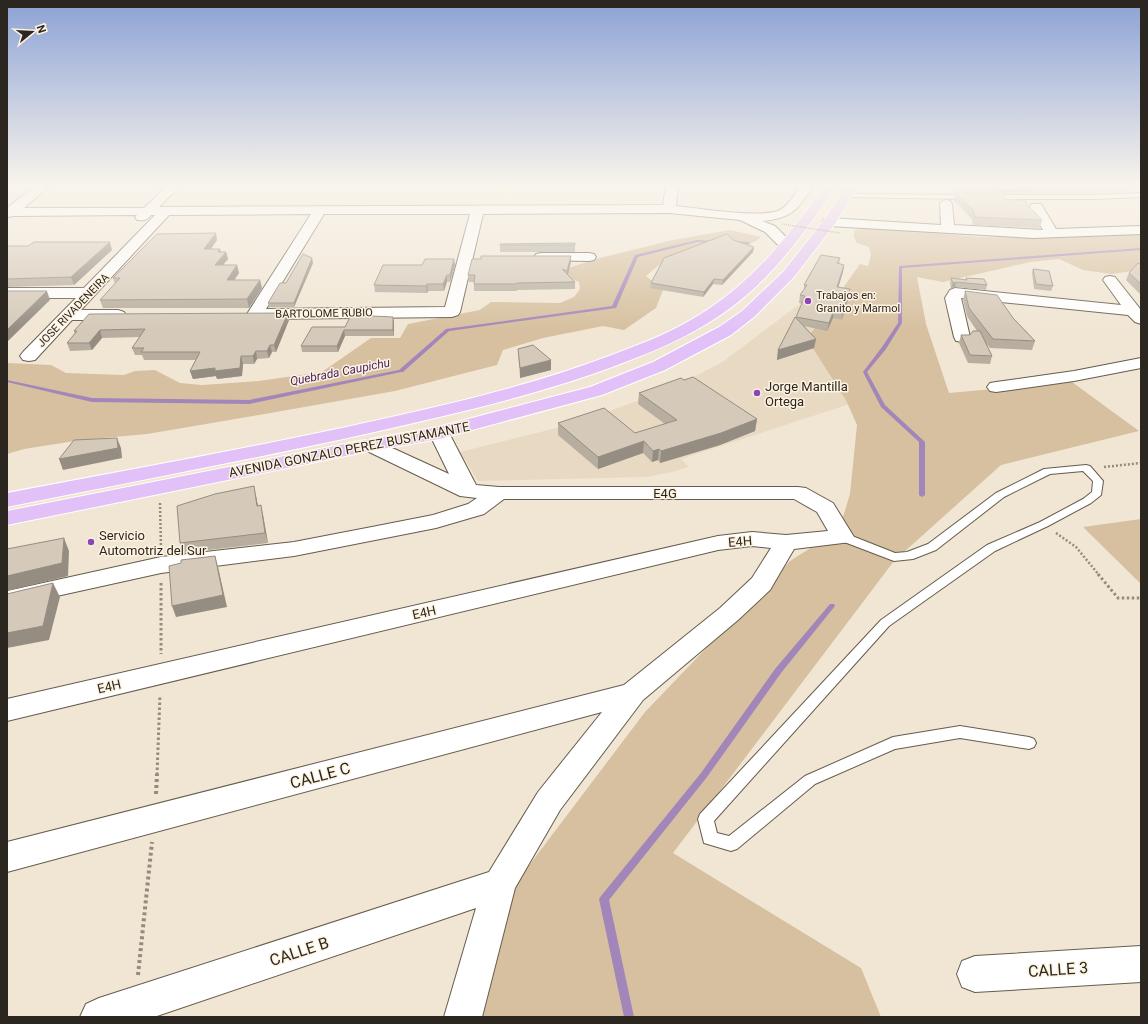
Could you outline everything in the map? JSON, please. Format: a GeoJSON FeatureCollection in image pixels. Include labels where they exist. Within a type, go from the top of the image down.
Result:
{"type":"FeatureCollection","features":[{"type":"Feature","properties":{"kind":"main road","name":"AVENIDA GONZALO PEREZ BUSTAMANTE"},"geometry":{"type":"LineString","coordinates":[[7,518],[160,479],[505,396],[591,370],[658,344],[686,330],[715,312],[746,289],[770,265],[794,235]]}},
{"type":"Feature","properties":{"kind":"main road","name":"AVENIDA GONZALO PEREZ BUSTAMANTE"},"geometry":{"type":"LineString","coordinates":[[7,500],[160,479],[439,433],[596,391],[659,366],[719,334],[748,314],[828,235]]}},
{"type":"Feature","properties":{"kind":"street"},"geometry":{"type":"LineString","coordinates":[[122,239],[126,235]]}},
{"type":"Feature","properties":{"kind":"street","name":"JOSE RIVADENEIRA"},"geometry":{"type":"LineString","coordinates":[[29,356],[68,315],[79,290],[140,235]]}},
{"type":"Feature","properties":{"kind":"street","name":"BARTOLOME RUBIO"},"geometry":{"type":"LineString","coordinates":[[303,235],[248,314],[452,312],[473,257],[475,235]]}},
{"type":"Feature","properties":{"kind":"street"},"geometry":{"type":"LineString","coordinates":[[776,235],[786,245]]}},
{"type":"Feature","properties":{"kind":"street"},"geometry":{"type":"LineString","coordinates":[[527,257],[589,257]]}},
{"type":"Feature","properties":{"kind":"street"},"geometry":{"type":"LineString","coordinates":[[1110,280],[1137,315]]}},
{"type":"Feature","properties":{"kind":"street"},"geometry":{"type":"LineString","coordinates":[[7,293],[79,290]]}},
{"type":"Feature","properties":{"kind":"street"},"geometry":{"type":"LineString","coordinates":[[962,337],[952,298],[954,293],[1137,315]]}},
{"type":"Feature","properties":{"kind":"street"},"geometry":{"type":"LineString","coordinates":[[68,315],[130,315]]}},
{"type":"Feature","properties":{"kind":"street"},"geometry":{"type":"LineString","coordinates":[[996,387],[1074,376],[1141,363]]}},
{"type":"Feature","properties":{"kind":"street"},"geometry":{"type":"LineString","coordinates":[[439,433],[468,491]]}},
{"type":"Feature","properties":{"kind":"street","name":"E4G"},"geometry":{"type":"LineString","coordinates":[[370,445],[468,491],[499,493],[798,493],[825,508],[844,537]]}},
{"type":"Feature","properties":{"kind":"street"},"geometry":{"type":"LineString","coordinates":[[7,599],[161,565],[294,549],[377,534],[436,521],[476,509],[499,493]]}},
{"type":"Feature","properties":{"kind":"street","name":"E4H"},"geometry":{"type":"LineString","coordinates":[[7,710],[718,543],[752,539],[786,542],[844,537]]}},
{"type":"Feature","properties":{"kind":"street"},"geometry":{"type":"LineString","coordinates":[[463,1017],[500,884],[549,801],[633,694],[729,614],[761,584],[786,542]]}},
{"type":"Feature","properties":{"kind":"street","name":"CALLE C"},"geometry":{"type":"LineString","coordinates":[[7,857],[633,694]]}},
{"type":"Feature","properties":{"kind":"street","name":"CALLE B"},"geometry":{"type":"LineString","coordinates":[[99,1017],[500,884]]}},
{"type":"Feature","properties":{"kind":"street","name":"CALLE 3"},"geometry":{"type":"LineString","coordinates":[[975,974],[1141,964]]}},
{"type":"Feature","properties":{"kind":"lane"},"geometry":{"type":"LineString","coordinates":[[844,537],[894,557],[909,556],[932,547],[1000,495],[1048,471],[1086,468],[1098,481],[1097,493],[1087,501],[1044,524],[991,548],[885,624],[706,820],[710,838],[731,844],[810,780],[894,743],[960,732],[1029,743]]}},
{"type":"Feature","properties":{"kind":"path"},"geometry":{"type":"LineString","coordinates":[[1086,468],[1141,463]]}},
{"type":"Feature","properties":{"kind":"path"},"geometry":{"type":"LineString","coordinates":[[135,1005],[154,819],[161,674],[160,479]]}},
{"type":"Feature","properties":{"kind":"path"},"geometry":{"type":"LineString","coordinates":[[1044,524],[1076,547],[1118,598],[1141,598]]}},
{"type":"Feature","properties":{"kind":"shaded area"},"geometry":{"type":"Polygon","coordinates":[[[703,235],[751,235],[761,237],[744,247],[666,259],[646,276],[663,290],[656,308],[624,330],[603,326],[543,338],[503,350],[497,365],[395,391],[147,434],[81,440],[24,449],[7,454],[7,363],[51,365],[66,373],[124,375],[135,371],[155,370],[180,383],[202,385],[259,381],[322,372],[371,338],[400,338],[408,324],[480,310],[491,302],[560,303],[574,297],[580,289],[579,282],[560,274],[571,267],[600,258],[673,240],[703,235]]]}},
{"type":"Feature","properties":{"kind":"shaded area"},"geometry":{"type":"Polygon","coordinates":[[[854,235],[954,235],[979,237],[1042,238],[1141,235],[1141,270],[1111,274],[1083,270],[1059,259],[1030,262],[943,282],[917,277],[926,324],[949,393],[1072,382],[1139,431],[1001,465],[894,561],[673,853],[861,968],[881,1017],[470,1017],[490,917],[645,712],[790,561],[839,530],[850,494],[857,425],[846,400],[807,339],[860,264],[868,266],[871,255],[869,247],[857,243],[854,235]]]}},
{"type":"Feature","properties":{"kind":"shaded area","name":"Jorge Mantilla Ortega"},"geometry":{"type":"Polygon","coordinates":[[[798,305],[857,315],[862,400],[681,459],[689,467],[646,477],[478,481],[460,452],[577,423],[675,387],[724,361],[798,305]]]}},
{"type":"Feature","properties":{"kind":"shaded area"},"geometry":{"type":"Polygon","coordinates":[[[1141,519],[1141,584],[1083,527],[1141,519]]]}},
{"type":"Feature","properties":{"kind":"building"},"geometry":{"type":"Polygon","coordinates":[[[156,235],[215,235],[204,249],[220,249],[218,252],[226,252],[215,265],[237,265],[227,280],[260,280],[247,299],[100,300],[120,278],[113,278],[156,235]]]}},
{"type":"Feature","properties":{"kind":"building"},"geometry":{"type":"Polygon","coordinates":[[[725,235],[728,235],[733,240],[754,247],[723,280],[714,279],[704,292],[651,283],[664,258],[725,235]]]}},
{"type":"Feature","properties":{"kind":"building"},"geometry":{"type":"Polygon","coordinates":[[[34,242],[110,242],[71,277],[7,279],[7,246],[28,246],[34,242]]]}},
{"type":"Feature","properties":{"kind":"building"},"geometry":{"type":"Polygon","coordinates":[[[575,243],[575,245],[500,245],[500,244],[575,243]]]}},
{"type":"Feature","properties":{"kind":"building"},"geometry":{"type":"Polygon","coordinates":[[[303,254],[312,258],[294,303],[268,303],[280,283],[286,283],[303,254]]]}},
{"type":"Feature","properties":{"kind":"building"},"geometry":{"type":"Polygon","coordinates":[[[821,255],[840,258],[837,263],[844,265],[837,287],[850,289],[843,312],[834,310],[829,323],[796,317],[805,296],[800,295],[807,285],[804,285],[821,255]]]}},
{"type":"Feature","properties":{"kind":"building"},"geometry":{"type":"Polygon","coordinates":[[[481,256],[571,256],[567,271],[562,269],[575,282],[474,284],[475,275],[468,275],[472,259],[481,259],[481,256]]]}},
{"type":"Feature","properties":{"kind":"building"},"geometry":{"type":"Polygon","coordinates":[[[425,259],[454,259],[450,275],[447,275],[443,284],[427,284],[426,286],[374,285],[383,265],[422,265],[425,259]]]}},
{"type":"Feature","properties":{"kind":"building"},"geometry":{"type":"Polygon","coordinates":[[[1138,263],[1141,265],[1141,284],[1129,273],[1138,263]]]}},
{"type":"Feature","properties":{"kind":"building"},"geometry":{"type":"Polygon","coordinates":[[[1033,269],[1049,271],[1053,286],[1036,284],[1033,269]]]}},
{"type":"Feature","properties":{"kind":"building"},"geometry":{"type":"Polygon","coordinates":[[[951,278],[967,280],[966,278],[984,279],[987,285],[953,283],[951,278]]]}},
{"type":"Feature","properties":{"kind":"building"},"geometry":{"type":"Polygon","coordinates":[[[7,291],[47,291],[7,330],[7,291]]]}},
{"type":"Feature","properties":{"kind":"building"},"geometry":{"type":"Polygon","coordinates":[[[965,291],[997,295],[1013,318],[1035,341],[993,339],[969,308],[965,291]]]}},
{"type":"Feature","properties":{"kind":"building"},"geometry":{"type":"Polygon","coordinates":[[[288,313],[274,345],[270,345],[267,351],[256,351],[253,356],[241,356],[240,368],[215,371],[215,368],[190,371],[200,352],[141,352],[144,348],[132,348],[145,329],[100,330],[89,343],[67,343],[77,331],[74,331],[89,314],[288,313]]]}},
{"type":"Feature","properties":{"kind":"building"},"geometry":{"type":"Polygon","coordinates":[[[351,315],[393,317],[393,330],[344,330],[337,346],[301,346],[312,327],[345,327],[351,315]]]}},
{"type":"Feature","properties":{"kind":"building"},"geometry":{"type":"Polygon","coordinates":[[[795,317],[816,339],[778,350],[795,317]]]}},
{"type":"Feature","properties":{"kind":"building"},"geometry":{"type":"Polygon","coordinates":[[[973,331],[980,331],[992,356],[970,355],[961,335],[970,335],[973,331]]]}},
{"type":"Feature","properties":{"kind":"building"},"geometry":{"type":"Polygon","coordinates":[[[533,345],[551,360],[520,368],[518,349],[533,345]]]}},
{"type":"Feature","properties":{"kind":"building"},"geometry":{"type":"Polygon","coordinates":[[[693,377],[757,419],[721,433],[661,451],[659,449],[653,451],[644,441],[598,457],[558,423],[604,408],[635,433],[677,420],[639,393],[681,378],[684,380],[693,377]]]}},
{"type":"Feature","properties":{"kind":"building"},"geometry":{"type":"Polygon","coordinates":[[[117,438],[118,448],[59,459],[74,440],[117,438]]]}},
{"type":"Feature","properties":{"kind":"building"},"geometry":{"type":"Polygon","coordinates":[[[254,486],[257,506],[261,505],[265,533],[180,543],[177,506],[215,494],[254,486]]]}},
{"type":"Feature","properties":{"kind":"building"},"geometry":{"type":"Polygon","coordinates":[[[64,538],[62,563],[7,576],[7,549],[64,538]]]}},
{"type":"Feature","properties":{"kind":"building"},"geometry":{"type":"Polygon","coordinates":[[[215,556],[223,595],[172,606],[169,566],[181,563],[181,560],[215,556]]]}},
{"type":"Feature","properties":{"kind":"building"},"geometry":{"type":"Polygon","coordinates":[[[53,583],[43,626],[7,633],[7,594],[53,583]]]}},
{"type":"Feature","properties":{"kind":"waterway","name":"Quebrada Caupichu"},"geometry":{"type":"LineString","coordinates":[[7,381],[92,400],[249,402],[401,371],[448,330],[614,307],[636,256],[697,241],[715,242]]}},
{"type":"Feature","properties":{"kind":"waterway","name":"Quebrada Caupichu"},"geometry":{"type":"LineString","coordinates":[[733,242],[748,243]]}},
{"type":"Feature","properties":{"kind":"waterway"},"geometry":{"type":"LineString","coordinates":[[922,495],[922,442],[883,406],[865,372],[884,348],[900,323],[900,267],[1141,249]]}},
{"type":"Feature","properties":{"kind":"waterway"},"geometry":{"type":"LineString","coordinates":[[629,1017],[604,899],[704,775],[778,671],[832,606]]}},
{"type":"Feature","properties":{"kind":"place","name":"Trabajos en: Granito y Marmol"},"geometry":{"type":"Point","coordinates":[808,301]}},
{"type":"Feature","properties":{"kind":"place","name":"Jorge Mantilla Ortega"},"geometry":{"type":"Point","coordinates":[757,393]}},
{"type":"Feature","properties":{"kind":"place","name":"Servicio Automotriz del Sur"},"geometry":{"type":"Point","coordinates":[91,542]}}]}
